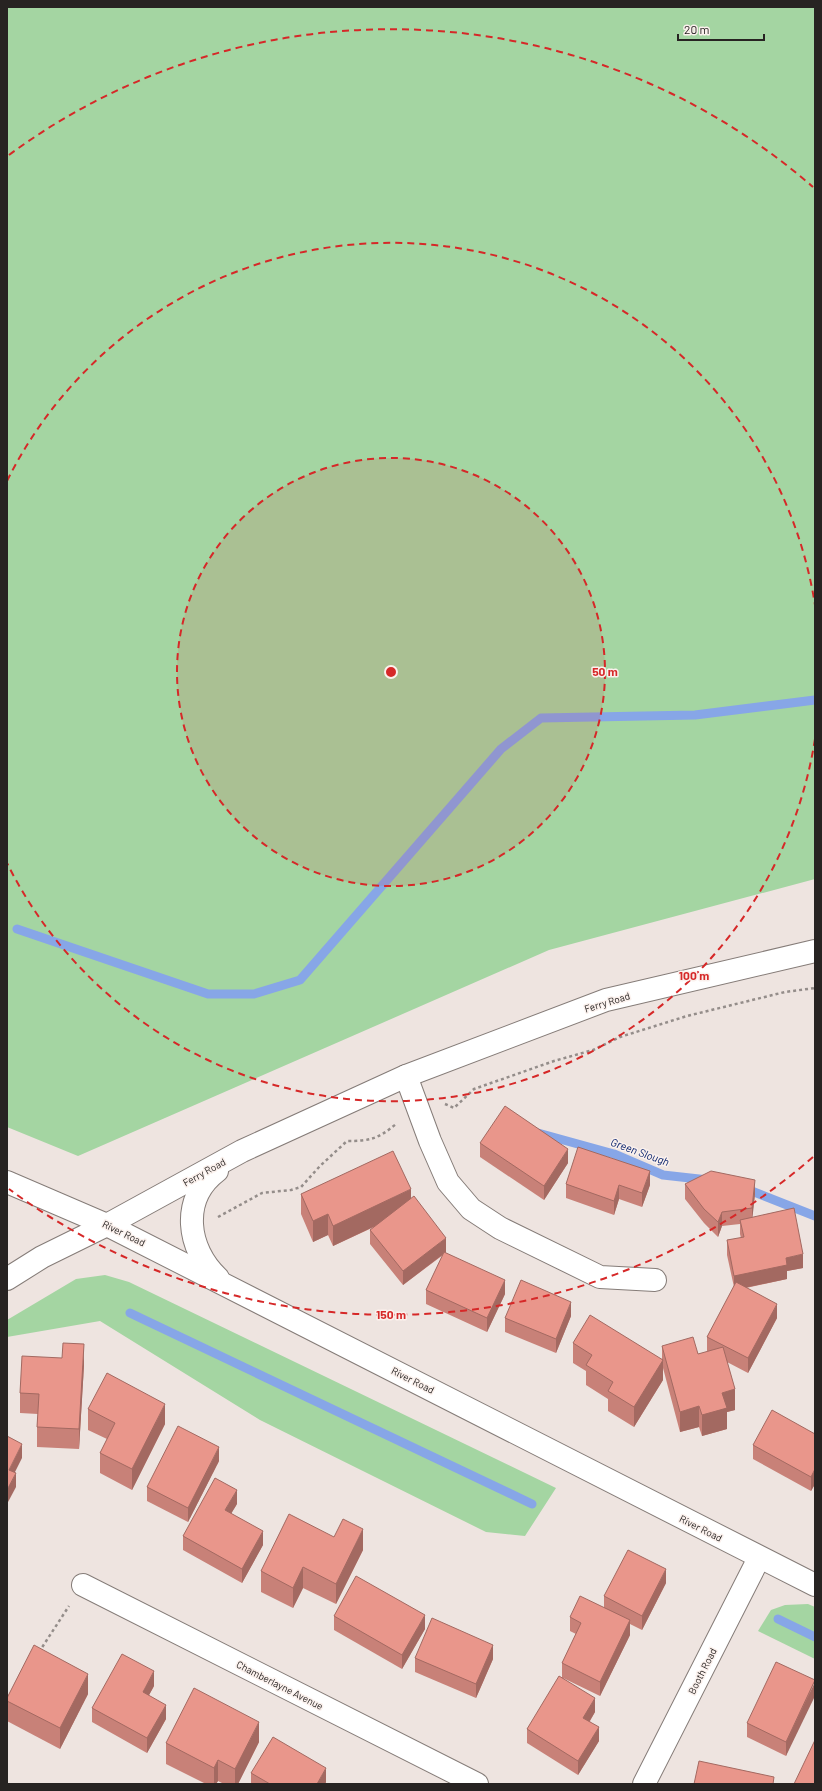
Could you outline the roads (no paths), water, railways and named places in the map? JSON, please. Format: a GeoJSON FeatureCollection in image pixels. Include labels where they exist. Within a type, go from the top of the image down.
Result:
{"type":"FeatureCollection","features":[{"type":"Feature","properties":{"kind":"street","name":"Ferry Road"},"geometry":{"type":"LineString","coordinates":[[7,1279],[42,1257],[107,1225],[242,1151],[406,1076],[606,1000],[815,951]]}},
{"type":"Feature","properties":{"kind":"street"},"geometry":{"type":"LineString","coordinates":[[406,1076],[430,1141],[448,1182],[471,1209],[500,1228],[600,1277],[655,1280]]}},
{"type":"Feature","properties":{"kind":"street"},"geometry":{"type":"LineString","coordinates":[[225,1284],[207,1268],[197,1250],[191,1218],[198,1191],[212,1174],[242,1151]]}},
{"type":"Feature","properties":{"kind":"street","name":"River Road"},"geometry":{"type":"LineString","coordinates":[[7,1182],[107,1225],[759,1558],[815,1585]]}},
{"type":"Feature","properties":{"kind":"street","name":"Booth Road"},"geometry":{"type":"LineString","coordinates":[[644,1784],[759,1558]]}},
{"type":"Feature","properties":{"kind":"street","name":"Chamberlayne Avenue"},"geometry":{"type":"LineString","coordinates":[[83,1585],[477,1784]]}},
{"type":"Feature","properties":{"kind":"waterway"},"geometry":{"type":"LineString","coordinates":[[17,929],[208,994],[254,994],[300,980],[501,749],[541,718],[695,715],[815,700]]}},
{"type":"Feature","properties":{"kind":"waterway","name":"Green Slough"},"geometry":{"type":"LineString","coordinates":[[538,1133],[614,1154],[663,1175],[708,1180]]}},
{"type":"Feature","properties":{"kind":"waterway","name":"Green Slough"},"geometry":{"type":"LineString","coordinates":[[744,1188],[815,1216]]}},
{"type":"Feature","properties":{"kind":"waterway"},"geometry":{"type":"LineString","coordinates":[[130,1313],[532,1504]]}},
{"type":"Feature","properties":{"kind":"waterway"},"geometry":{"type":"LineString","coordinates":[[778,1619],[815,1637]]}}]}
